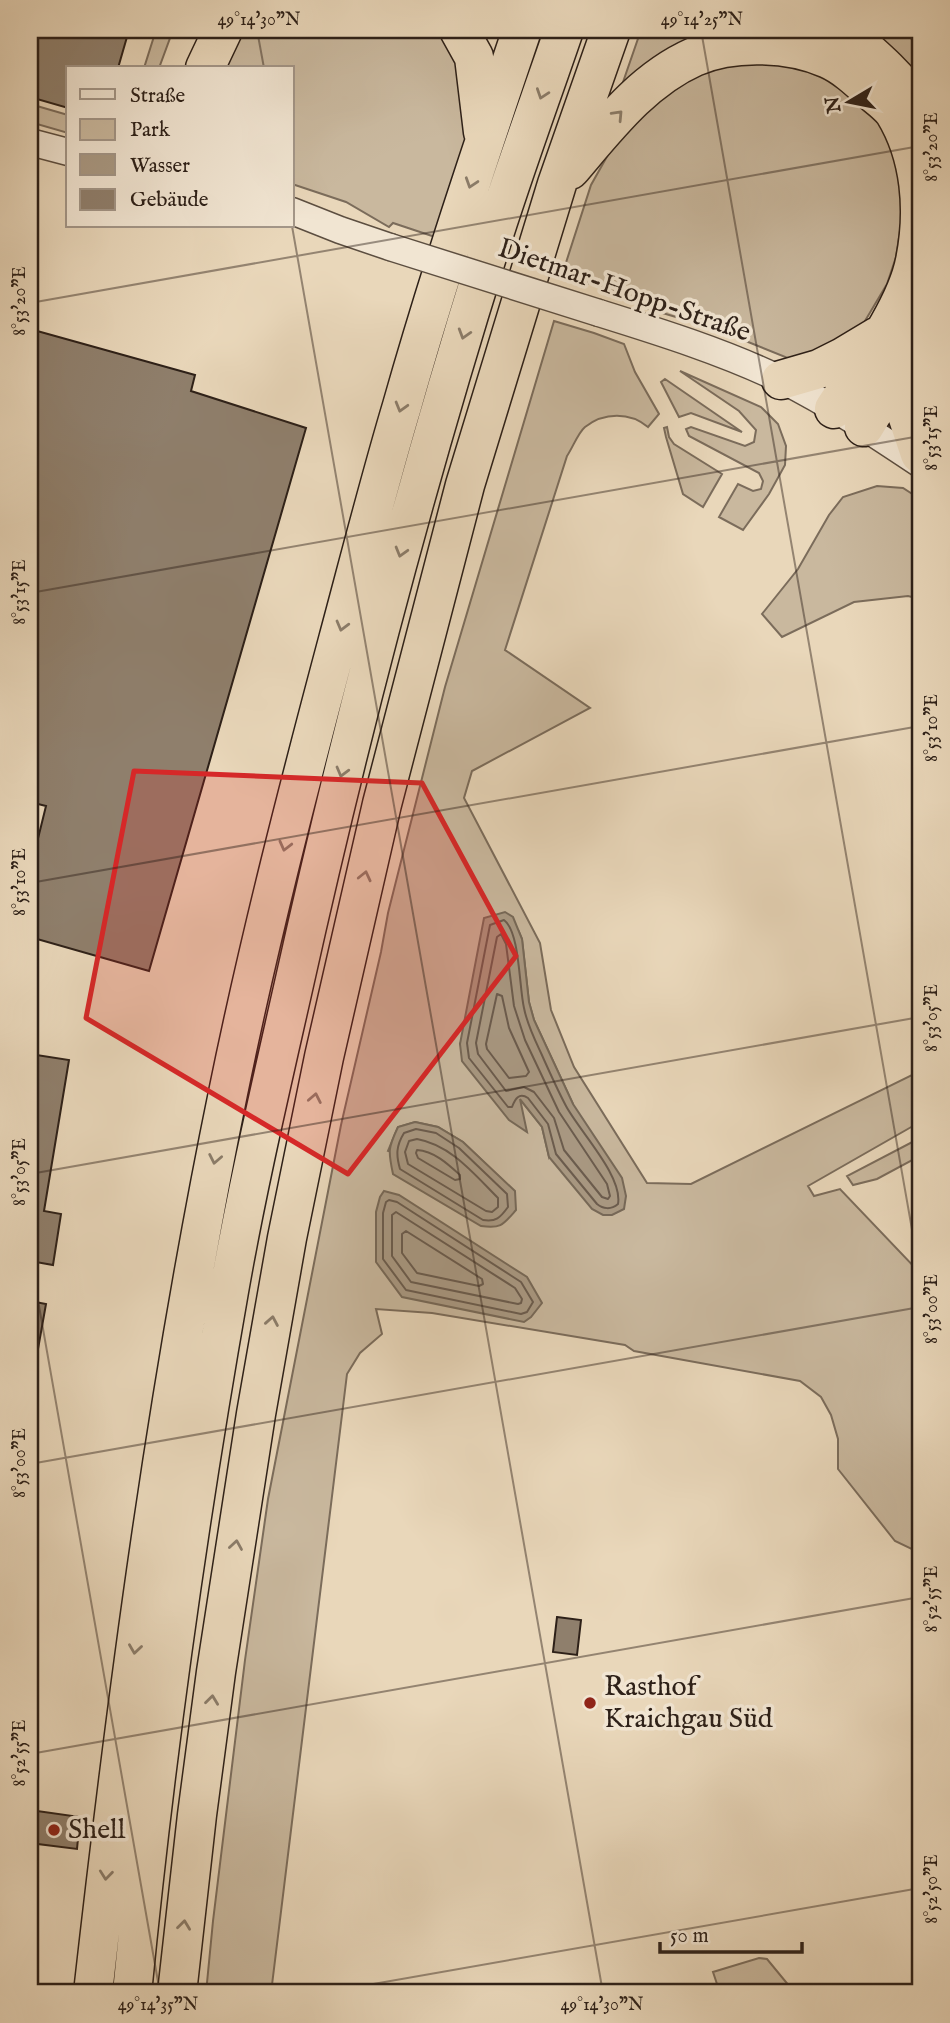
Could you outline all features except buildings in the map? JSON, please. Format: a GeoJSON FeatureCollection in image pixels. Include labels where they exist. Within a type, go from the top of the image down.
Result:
{"type":"FeatureCollection","features":[{"type":"Feature","properties":{"kind":"highway"},"geometry":{"type":"LineString","coordinates":[[183,66],[197,30]]}},
{"type":"Feature","properties":{"kind":"highway"},"geometry":{"type":"LineString","coordinates":[[206,66],[223,30]]}},
{"type":"Feature","properties":{"kind":"highway"},"geometry":{"type":"LineString","coordinates":[[458,30],[474,57],[484,142]]}},
{"type":"Feature","properties":{"kind":"highway"},"geometry":{"type":"LineString","coordinates":[[93,1993],[115,1794],[147,1558],[191,1291],[228,1092],[270,906],[318,715],[402,403],[522,30]]}},
{"type":"Feature","properties":{"kind":"highway"},"geometry":{"type":"LineString","coordinates":[[132,1993],[155,1782],[181,1592],[229,1289],[261,1128],[338,790],[390,591],[490,247],[564,30]]}},
{"type":"Feature","properties":{"kind":"highway"},"geometry":{"type":"LineString","coordinates":[[177,1993],[215,1672],[287,1238],[324,1057],[382,804],[465,485],[557,184],[611,30]]}},
{"type":"Feature","properties":{"kind":"highway"},"geometry":{"type":"LineString","coordinates":[[843,30],[884,66],[920,109]]}},
{"type":"Feature","properties":{"kind":"highway"},"geometry":{"type":"LineString","coordinates":[[557,184],[641,91],[695,56],[728,47],[786,47],[829,59],[855,76],[893,110],[911,150],[919,188],[920,228],[915,263],[904,296],[882,333],[849,418]]}},
{"type":"Feature","properties":{"kind":"highway"},"geometry":{"type":"LineString","coordinates":[[781,380],[831,363],[882,333]]}},
{"type":"Feature","properties":{"kind":"highway"},"geometry":{"type":"LineString","coordinates":[[849,418],[911,350]]}},
{"type":"Feature","properties":{"kind":"highway"},"geometry":{"type":"LineString","coordinates":[[911,350],[905,409],[920,454]]}},
{"type":"Feature","properties":{"kind":"highway"},"geometry":{"type":"LineString","coordinates":[[122,1598],[159,1390],[191,1291]]}},
{"type":"Feature","properties":{"kind":"street"},"geometry":{"type":"LineString","coordinates":[[30,142],[66,151]]}},
{"type":"Feature","properties":{"kind":"street","name":"Dietmar-Hopp-Straße"},"geometry":{"type":"LineString","coordinates":[[294,212],[390,247],[676,337],[781,380],[849,418],[920,464]]}},
{"type":"Feature","properties":{"kind":"highlighted area"},"geometry":{"type":"Polygon","coordinates":[[[134,771],[422,783],[516,956],[348,1174],[86,1018],[134,771]]]}},
{"type":"Feature","properties":{"kind":"green space"},"geometry":{"type":"Polygon","coordinates":[[[156,30],[173,30],[160,66],[145,66],[156,30]]]}},
{"type":"Feature","properties":{"kind":"green space"},"geometry":{"type":"Polygon","coordinates":[[[232,30],[450,30],[470,132],[435,237],[393,223],[389,227],[346,202],[294,185],[294,66],[216,66],[232,30]]]}},
{"type":"Feature","properties":{"kind":"green space"},"geometry":{"type":"Polygon","coordinates":[[[641,30],[826,30],[839,43],[796,39],[622,85],[641,30]]]}},
{"type":"Feature","properties":{"kind":"green space"},"geometry":{"type":"Polygon","coordinates":[[[862,30],[904,30],[920,49],[920,87],[862,30]]]}},
{"type":"Feature","properties":{"kind":"green space"},"geometry":{"type":"Polygon","coordinates":[[[728,56],[845,77],[896,143],[901,224],[896,257],[887,284],[859,331],[795,361],[716,329],[639,306],[638,299],[562,275],[591,185],[627,121],[642,103],[728,56]]]}},
{"type":"Feature","properties":{"kind":"green space"},"geometry":{"type":"Polygon","coordinates":[[[30,104],[66,114],[66,132],[30,122],[30,104]]]}},
{"type":"Feature","properties":{"kind":"green space"},"geometry":{"type":"Polygon","coordinates":[[[554,321],[624,344],[635,372],[659,414],[648,427],[625,416],[609,416],[592,422],[580,433],[567,456],[505,650],[590,708],[472,771],[464,798],[540,943],[551,1010],[574,1067],[647,1183],[691,1184],[920,1071],[920,1122],[808,1186],[814,1196],[840,1189],[920,1273],[920,1553],[895,1541],[838,1469],[838,1439],[831,1415],[821,1397],[800,1381],[634,1351],[625,1345],[432,1313],[376,1309],[382,1334],[360,1353],[347,1374],[271,1993],[206,1993],[245,1660],[268,1499],[341,1125],[388,913],[445,687],[554,321]],[[519,932],[460,1044],[526,1131],[518,1097],[542,1127],[549,1157],[573,1104],[534,1020],[519,932]],[[415,1122],[398,1127],[388,1151],[514,1191],[463,1142],[438,1127],[415,1122]]]}},
{"type":"Feature","properties":{"kind":"green space"},"geometry":{"type":"Polygon","coordinates":[[[680,371],[761,407],[778,424],[786,446],[785,465],[769,494],[743,530],[719,517],[738,484],[753,491],[761,489],[763,481],[759,473],[689,436],[686,429],[691,427],[745,446],[754,442],[756,430],[739,411],[680,371]]]}},
{"type":"Feature","properties":{"kind":"green space"},"geometry":{"type":"Polygon","coordinates":[[[665,379],[742,432],[691,413],[679,417],[661,382],[665,379]]]}},
{"type":"Feature","properties":{"kind":"green space"},"geometry":{"type":"Polygon","coordinates":[[[667,427],[674,444],[722,474],[703,507],[683,494],[666,437],[664,428],[667,427]]]}},
{"type":"Feature","properties":{"kind":"green space"},"geometry":{"type":"Polygon","coordinates":[[[877,486],[903,488],[920,499],[920,599],[908,596],[854,602],[782,637],[762,614],[798,569],[829,515],[843,497],[877,486]]]}},
{"type":"Feature","properties":{"kind":"green space"},"geometry":{"type":"Polygon","coordinates":[[[920,1138],[920,1156],[877,1179],[853,1185],[847,1176],[920,1138]]]}},
{"type":"Feature","properties":{"kind":"green space"},"geometry":{"type":"Polygon","coordinates":[[[759,1958],[767,1959],[795,1993],[720,1993],[713,1972],[759,1958]]]}},
{"type":"Feature","properties":{"kind":"water"},"geometry":{"type":"Polygon","coordinates":[[[505,912],[513,917],[522,939],[529,1002],[534,1020],[573,1104],[622,1178],[626,1196],[624,1209],[612,1215],[603,1215],[592,1209],[549,1157],[542,1127],[520,1099],[527,1132],[509,1120],[462,1061],[460,1044],[484,918],[505,912]]]}},
{"type":"Feature","properties":{"kind":"water"},"geometry":{"type":"Polygon","coordinates":[[[415,1122],[438,1127],[463,1142],[515,1191],[516,1210],[497,1226],[481,1226],[393,1174],[390,1150],[395,1134],[398,1127],[415,1122]]]}},
{"type":"Feature","properties":{"kind":"water"},"geometry":{"type":"Polygon","coordinates":[[[384,1191],[399,1195],[527,1277],[542,1303],[524,1322],[402,1297],[376,1262],[376,1212],[384,1191]]]}},
{"type":"Feature","properties":{"kind":"place","name":"Rasthof Kraichgau Süd"},"geometry":{"type":"Point","coordinates":[590,1703]}},
{"type":"Feature","properties":{"kind":"place","name":"Shell"},"geometry":{"type":"Point","coordinates":[54,1830]}}]}
